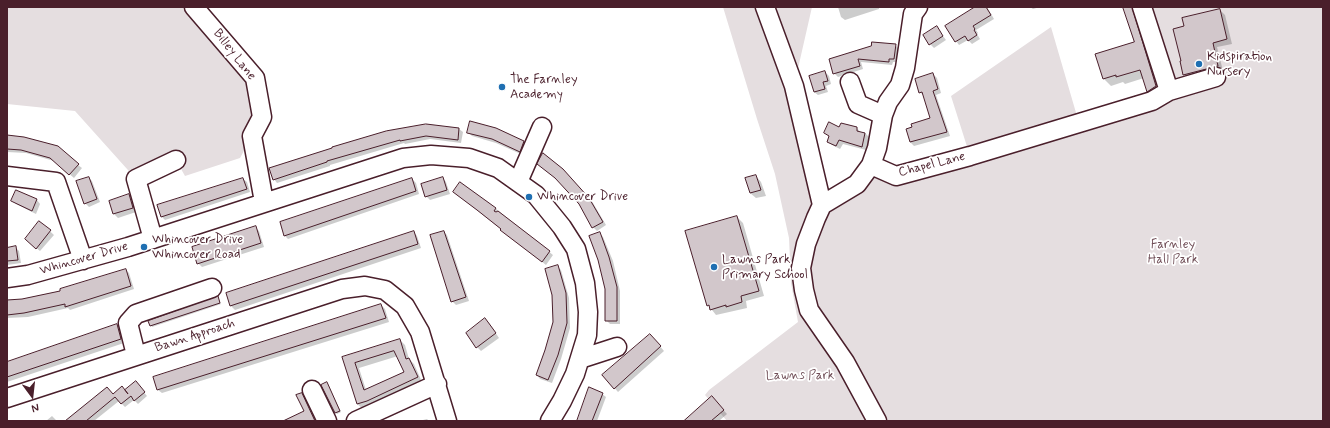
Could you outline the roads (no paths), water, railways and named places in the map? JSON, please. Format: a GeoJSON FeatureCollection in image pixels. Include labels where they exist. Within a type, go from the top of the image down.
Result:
{"type":"FeatureCollection","features":[{"type":"Feature","properties":{"kind":"street","name":"Billey Lane"},"geometry":{"type":"LineString","coordinates":[[194,7],[255,78],[262,118],[252,136],[264,202]]}},
{"type":"Feature","properties":{"kind":"street"},"geometry":{"type":"LineString","coordinates":[[765,7],[794,86],[822,205]]}},
{"type":"Feature","properties":{"kind":"street"},"geometry":{"type":"LineString","coordinates":[[877,421],[844,362],[809,310],[801,268],[806,244],[822,205],[857,184],[871,165],[877,148],[883,115],[888,102],[900,84],[905,68],[913,14],[918,7]]}},
{"type":"Feature","properties":{"kind":"street"},"geometry":{"type":"LineString","coordinates":[[1142,7],[1169,91]]}},
{"type":"Feature","properties":{"kind":"street","name":"Chapel Lane"},"geometry":{"type":"LineString","coordinates":[[871,165],[896,176],[977,154],[1152,101],[1169,91],[1216,77]]}},
{"type":"Feature","properties":{"kind":"street"},"geometry":{"type":"LineString","coordinates":[[850,82],[858,104],[883,115]]}},
{"type":"Feature","properties":{"kind":"street"},"geometry":{"type":"LineString","coordinates":[[518,182],[542,127]]}},
{"type":"Feature","properties":{"kind":"street","name":"Whincover Drive"},"geometry":{"type":"LineString","coordinates":[[7,278],[28,275],[153,239],[403,158],[431,155],[469,158],[498,168],[536,195],[562,227],[576,250],[585,282],[588,312],[587,335],[575,374],[562,401],[550,421]]}},
{"type":"Feature","properties":{"kind":"street"},"geometry":{"type":"LineString","coordinates":[[153,239],[136,179],[176,160]]}},
{"type":"Feature","properties":{"kind":"street"},"geometry":{"type":"LineString","coordinates":[[7,176],[56,182],[83,260]]}},
{"type":"Feature","properties":{"kind":"street","name":"Bawn Approach"},"geometry":{"type":"LineString","coordinates":[[7,398],[342,288],[365,286],[385,290],[405,306],[420,332],[437,384]]}},
{"type":"Feature","properties":{"kind":"street"},"geometry":{"type":"LineString","coordinates":[[136,355],[128,323],[136,314],[212,288]]}},
{"type":"Feature","properties":{"kind":"street"},"geometry":{"type":"LineString","coordinates":[[580,359],[618,347]]}},
{"type":"Feature","properties":{"kind":"street"},"geometry":{"type":"LineString","coordinates":[[356,421],[437,384],[447,421]]}},
{"type":"Feature","properties":{"kind":"street"},"geometry":{"type":"LineString","coordinates":[[312,390],[327,421]]}},
{"type":"Feature","properties":{"kind":"place","name":"Kidspiration Nursery"},"geometry":{"type":"Point","coordinates":[1199,64]}},
{"type":"Feature","properties":{"kind":"place","name":"The Farnley Academy"},"geometry":{"type":"Point","coordinates":[502,87]}},
{"type":"Feature","properties":{"kind":"place","name":"Whincover Drive"},"geometry":{"type":"Point","coordinates":[529,197]}},
{"type":"Feature","properties":{"kind":"place","name":"Whincover Drive Whincover Road"},"geometry":{"type":"Point","coordinates":[144,247]}},
{"type":"Feature","properties":{"kind":"place","name":"Lawns Park Primary School"},"geometry":{"type":"Point","coordinates":[714,267]}},
{"type":"Feature","properties":{"kind":"park label","name":"Farnley Hall Park"},"geometry":{"type":"Point","coordinates":[1173,252]}},
{"type":"Feature","properties":{"kind":"park label","name":"Lawns Park"},"geometry":{"type":"Point","coordinates":[800,376]}}]}
